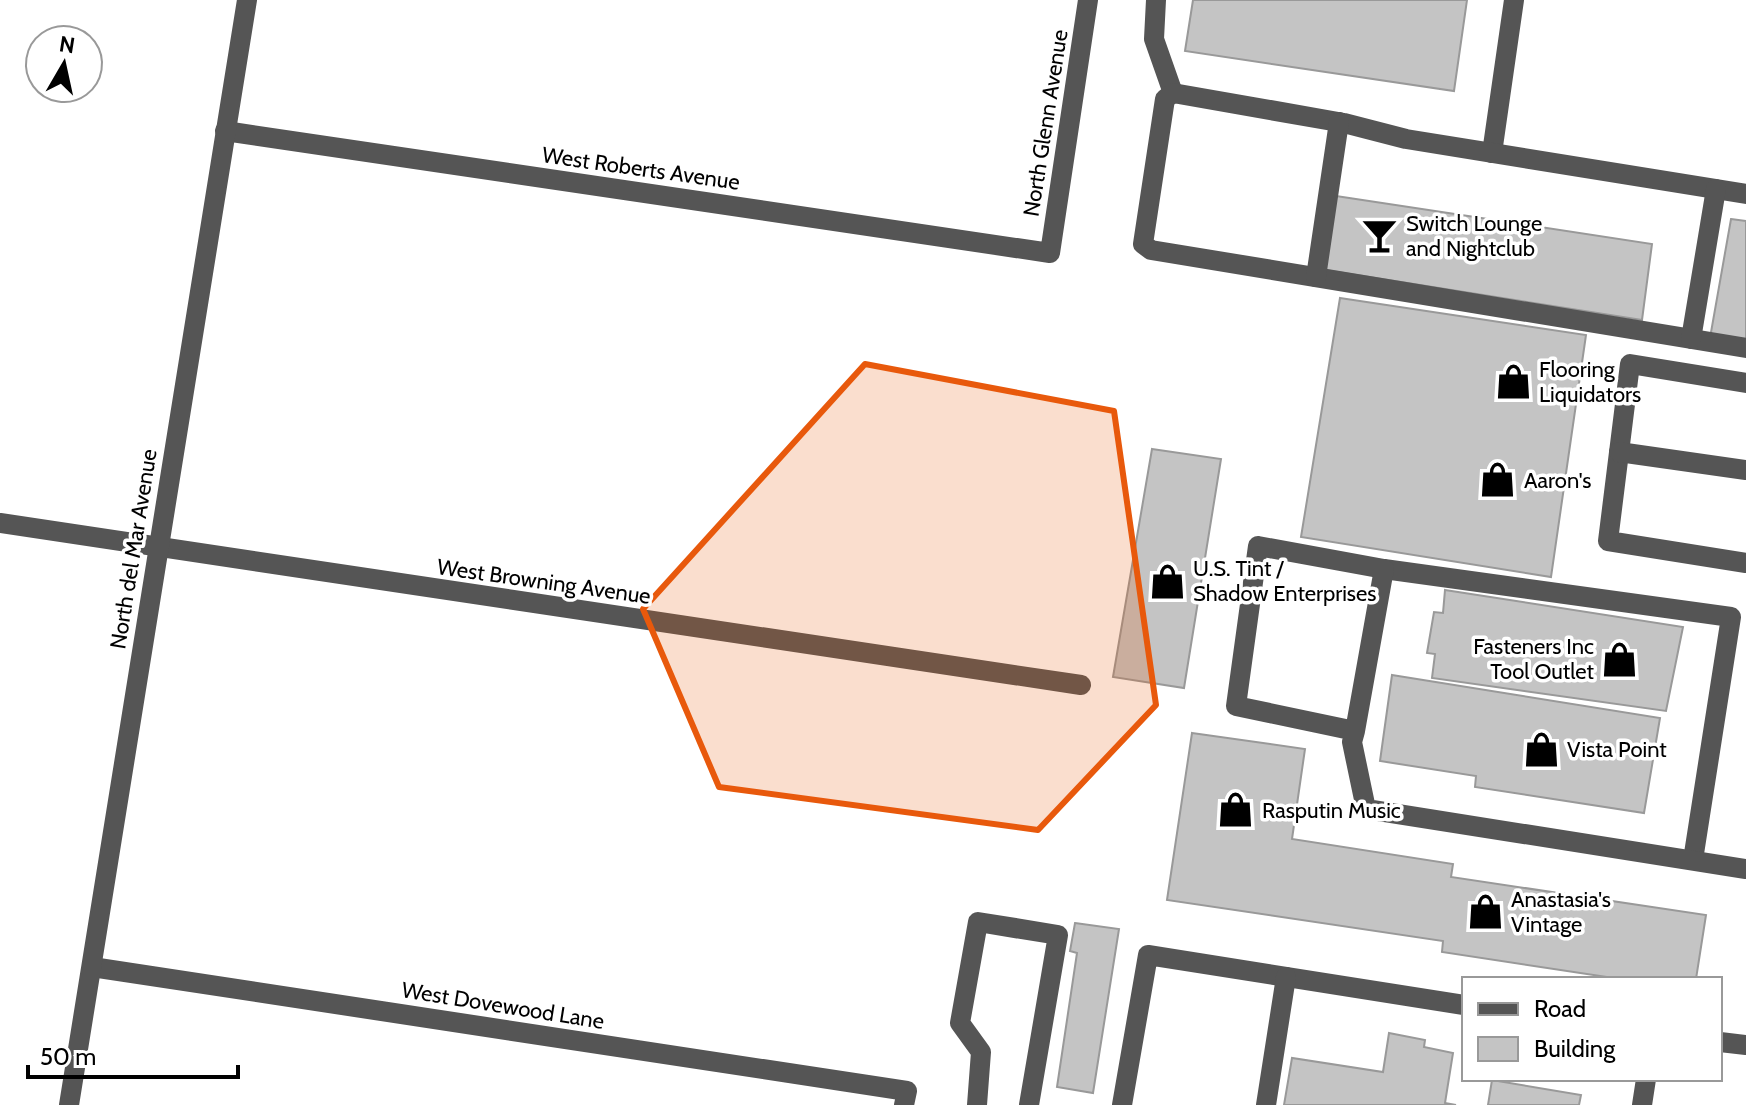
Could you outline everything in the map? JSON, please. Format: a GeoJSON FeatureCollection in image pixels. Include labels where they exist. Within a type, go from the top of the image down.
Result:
{"type":"FeatureCollection","features":[{"type":"Feature","properties":{"kind":"street","name":"North del Mar Avenue"},"geometry":{"type":"LineString","coordinates":[[69,1105],[247,0]]}},
{"type":"Feature","properties":{"kind":"street","name":"North Glenn Avenue"},"geometry":{"type":"LineString","coordinates":[[1050,253],[1088,0]]}},
{"type":"Feature","properties":{"kind":"street"},"geometry":{"type":"LineString","coordinates":[[1156,0],[1154,39],[1173,93]]}},
{"type":"Feature","properties":{"kind":"street"},"geometry":{"type":"LineString","coordinates":[[1492,153],[1514,0]]}},
{"type":"Feature","properties":{"kind":"street"},"geometry":{"type":"LineString","coordinates":[[1746,194],[1406,139],[1339,122],[1173,93],[1165,99],[1143,244],[1151,250],[1746,348]]}},
{"type":"Feature","properties":{"kind":"street"},"geometry":{"type":"LineString","coordinates":[[1316,277],[1339,122]]}},
{"type":"Feature","properties":{"kind":"street","name":"West Roberts Avenue"},"geometry":{"type":"LineString","coordinates":[[225,131],[1050,253]]}},
{"type":"Feature","properties":{"kind":"street"},"geometry":{"type":"LineString","coordinates":[[1691,339],[1716,189]]}},
{"type":"Feature","properties":{"kind":"street"},"geometry":{"type":"LineString","coordinates":[[1746,383],[1630,364],[1608,541],[1746,563]]}},
{"type":"Feature","properties":{"kind":"street"},"geometry":{"type":"LineString","coordinates":[[1619,452],[1746,470]]}},
{"type":"Feature","properties":{"kind":"street","name":"West Browning Avenue"},"geometry":{"type":"LineString","coordinates":[[0,523],[1081,685]]}},
{"type":"Feature","properties":{"kind":"street"},"geometry":{"type":"LineString","coordinates":[[1355,731],[1236,706],[1258,546],[1384,569],[1739,618],[1693,860]]}},
{"type":"Feature","properties":{"kind":"street"},"geometry":{"type":"LineString","coordinates":[[1384,569],[1352,742],[1366,809],[1746,869]]}},
{"type":"Feature","properties":{"kind":"street"},"geometry":{"type":"LineString","coordinates":[[977,1105],[981,1052],[960,1023],[978,922],[1058,935],[1029,1105]]}},
{"type":"Feature","properties":{"kind":"street"},"geometry":{"type":"LineString","coordinates":[[1122,1105],[1148,955],[1462,1005]]}},
{"type":"Feature","properties":{"kind":"street","name":"West Dovewood Lane"},"geometry":{"type":"LineString","coordinates":[[92,967],[906,1098]]}},
{"type":"Feature","properties":{"kind":"street"},"geometry":{"type":"LineString","coordinates":[[1266,1105],[1286,977]]}},
{"type":"Feature","properties":{"kind":"street"},"geometry":{"type":"LineString","coordinates":[[1722,1042],[1746,1045]]}},
{"type":"Feature","properties":{"kind":"street"},"geometry":{"type":"LineString","coordinates":[[1642,1105],[1646,1081]]}},
{"type":"Feature","properties":{"kind":"highlighted area"},"geometry":{"type":"Polygon","coordinates":[[[865,364],[1114,411],[1156,705],[1038,830],[719,787],[643,609],[865,364]]]}},
{"type":"Feature","properties":{"kind":"building"},"geometry":{"type":"Polygon","coordinates":[[[1193,0],[1467,0],[1454,91],[1185,51],[1193,0]]]}},
{"type":"Feature","properties":{"kind":"building"},"geometry":{"type":"Polygon","coordinates":[[[1336,196],[1652,244],[1642,320],[1325,270],[1336,196]]]}},
{"type":"Feature","properties":{"kind":"building"},"geometry":{"type":"Polygon","coordinates":[[[1731,219],[1746,221],[1746,344],[1710,338],[1731,219]]]}},
{"type":"Feature","properties":{"kind":"building"},"geometry":{"type":"Polygon","coordinates":[[[1340,298],[1586,335],[1551,577],[1301,537],[1340,298]]]}},
{"type":"Feature","properties":{"kind":"building"},"geometry":{"type":"Polygon","coordinates":[[[1152,449],[1221,459],[1184,688],[1113,677],[1152,449]]]}},
{"type":"Feature","properties":{"kind":"building"},"geometry":{"type":"Polygon","coordinates":[[[1445,590],[1683,627],[1666,711],[1432,678],[1435,654],[1427,653],[1434,612],[1443,613],[1445,590]]]}},
{"type":"Feature","properties":{"kind":"building"},"geometry":{"type":"Polygon","coordinates":[[[1392,675],[1660,718],[1644,813],[1475,787],[1476,776],[1380,761],[1392,675]]]}},
{"type":"Feature","properties":{"kind":"building"},"geometry":{"type":"Polygon","coordinates":[[[1192,733],[1305,749],[1292,839],[1453,864],[1451,877],[1706,915],[1696,977],[1607,977],[1442,952],[1443,941],[1167,900],[1192,733]]]}},
{"type":"Feature","properties":{"kind":"building"},"geometry":{"type":"Polygon","coordinates":[[[1075,923],[1119,929],[1093,1093],[1057,1087],[1077,953],[1070,951],[1075,923]]]}},
{"type":"Feature","properties":{"kind":"building"},"geometry":{"type":"Polygon","coordinates":[[[1389,1033],[1425,1040],[1424,1047],[1453,1053],[1445,1103],[1456,1105],[1284,1105],[1292,1058],[1383,1072],[1389,1033]]]}},
{"type":"Feature","properties":{"kind":"building"},"geometry":{"type":"Polygon","coordinates":[[[1492,1081],[1581,1095],[1579,1105],[1488,1105],[1492,1081]]]}},
{"type":"Feature","properties":{"kind":"place","name":"Switch Lounge and Nightclub"},"geometry":{"type":"Point","coordinates":[1380,236]}},
{"type":"Feature","properties":{"kind":"place","name":"Flooring Liquidators"},"geometry":{"type":"Point","coordinates":[1513,382]}},
{"type":"Feature","properties":{"kind":"place","name":"Aaron's"},"geometry":{"type":"Point","coordinates":[1498,480]}},
{"type":"Feature","properties":{"kind":"place","name":"U.S. Tint / Shadow Enterprises"},"geometry":{"type":"Point","coordinates":[1167,581]}},
{"type":"Feature","properties":{"kind":"place","name":"Fasteners Inc Tool Outlet"},"geometry":{"type":"Point","coordinates":[1620,659]}},
{"type":"Feature","properties":{"kind":"place","name":"Vista Point"},"geometry":{"type":"Point","coordinates":[1541,749]}},
{"type":"Feature","properties":{"kind":"place","name":"Rasputin Music"},"geometry":{"type":"Point","coordinates":[1236,810]}},
{"type":"Feature","properties":{"kind":"place","name":"Anastasia's Vintage"},"geometry":{"type":"Point","coordinates":[1485,912]}}]}
